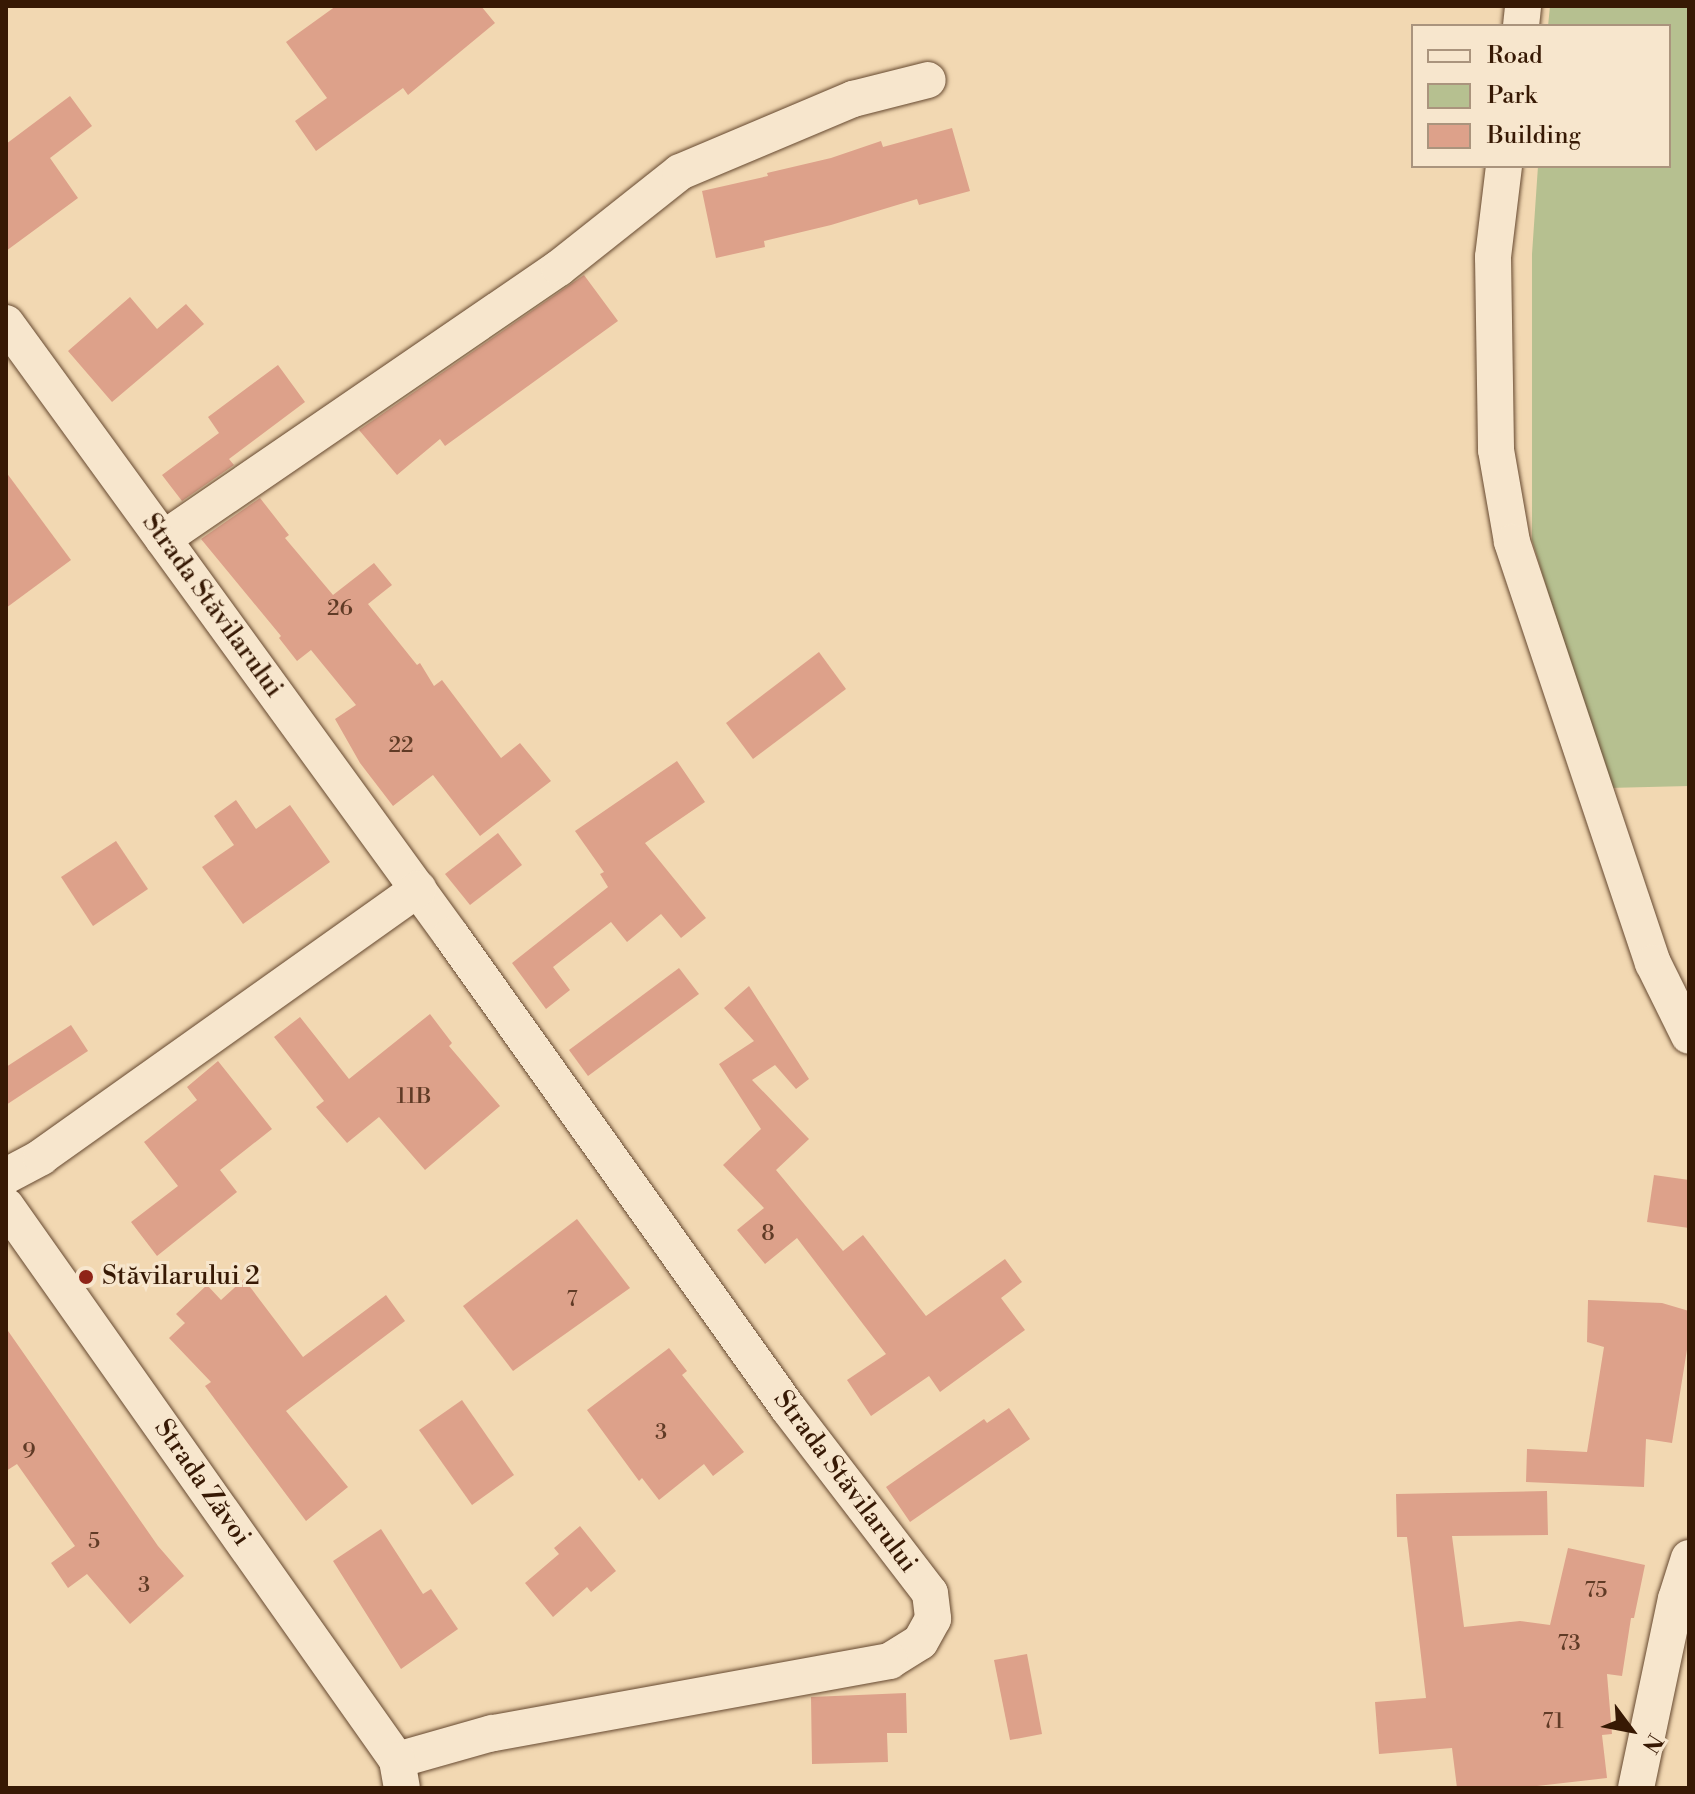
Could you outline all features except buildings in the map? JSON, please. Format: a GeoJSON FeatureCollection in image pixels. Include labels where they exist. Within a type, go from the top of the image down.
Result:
{"type":"FeatureCollection","features":[{"type":"Feature","properties":{"kind":"street"},"geometry":{"type":"LineString","coordinates":[[163,539],[559,268],[680,172],[853,99],[928,80]]}},
{"type":"Feature","properties":{"kind":"street"},"geometry":{"type":"LineString","coordinates":[[1504,168],[1493,257],[1496,450],[1512,542],[1653,963],[1689,1036]]}},
{"type":"Feature","properties":{"kind":"street","name":"Strada Stăvilarului"},"geometry":{"type":"LineString","coordinates":[[6,323],[418,889],[788,1408],[930,1593],[933,1619],[920,1642],[890,1661],[492,1733],[400,1774]]}},
{"type":"Feature","properties":{"kind":"street"},"geometry":{"type":"LineString","coordinates":[[6,1176],[41,1157],[418,889]]}},
{"type":"Feature","properties":{"kind":"street","name":"Strada Zăvoi"},"geometry":{"type":"LineString","coordinates":[[6,1206],[400,1774]]}},
{"type":"Feature","properties":{"kind":"street"},"geometry":{"type":"LineString","coordinates":[[1636,1788],[1673,1614],[1689,1558]]}},
{"type":"Feature","properties":{"kind":"green space"},"geometry":{"type":"Polygon","coordinates":[[[1550,6],[1689,6],[1689,786],[1608,788],[1532,540],[1532,254],[1538,168],[1671,168],[1671,24],[1548,24],[1550,6]]]}},
{"type":"Feature","properties":{"kind":"place","name":"Stăvilarului 2"},"geometry":{"type":"Point","coordinates":[86,1277]}}]}
